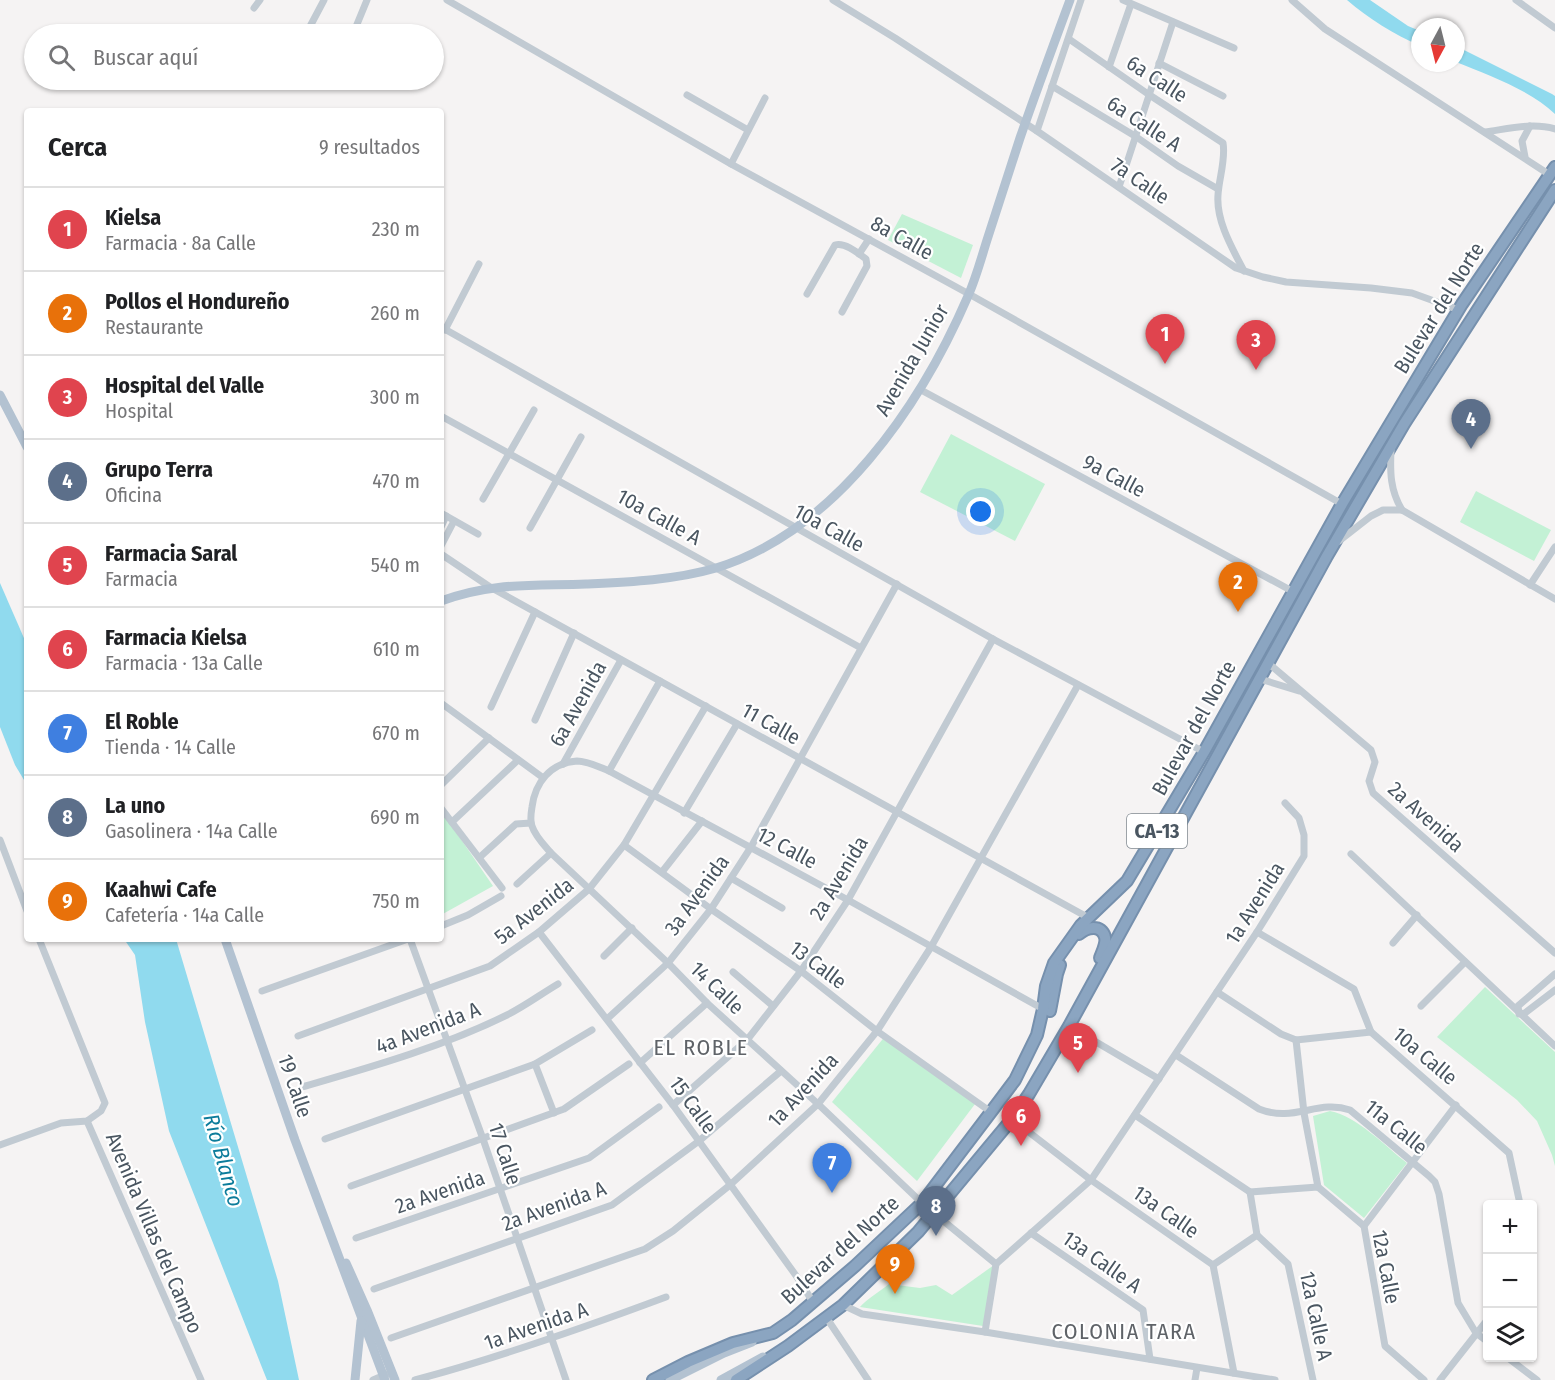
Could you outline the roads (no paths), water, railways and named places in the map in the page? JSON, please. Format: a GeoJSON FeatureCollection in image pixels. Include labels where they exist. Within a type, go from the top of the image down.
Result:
{"type":"FeatureCollection","features":[{"type":"Feature","properties":{"kind":"highway","name":"Bulevar del Norte"},"geometry":{"type":"LineString","coordinates":[[653,1380],[733,1343],[773,1333],[813,1302],[922,1203],[1015,1080],[1036,1035],[1044,1009],[1046,986],[1054,963],[1081,925],[1127,881],[1204,753],[1342,504],[1459,310],[1552,171]]}},
{"type":"Feature","properties":{"kind":"highway","name":"Bulevar del Norte"},"geometry":{"type":"LineString","coordinates":[[737,1380],[843,1305],[914,1236],[935,1215],[1029,1094],[1333,546],[1418,399],[1555,190]]}},
{"type":"Feature","properties":{"kind":"highway"},"geometry":{"type":"LineString","coordinates":[[914,1236],[1015,1108],[1055,1043],[1095,972],[1105,944],[1105,938],[1096,928],[1085,928],[1079,934],[1060,966],[1044,1031],[1026,1066],[1015,1080]]}},
{"type":"Feature","properties":{"kind":"main road","name":"Avenida Junior"},"geometry":{"type":"LineString","coordinates":[[444,600],[490,587],[586,584],[661,578],[688,575],[716,568],[745,557],[796,528],[849,481],[889,436],[921,390],[969,294],[1025,124],[1070,0]]}},
{"type":"Feature","properties":{"kind":"main road"},"geometry":{"type":"LineString","coordinates":[[0,395],[24,441]]}},
{"type":"Feature","properties":{"kind":"main road","name":"19 Calle"},"geometry":{"type":"LineString","coordinates":[[226,942],[333,1244],[361,1318],[389,1377]]}},
{"type":"Feature","properties":{"kind":"main road","name":"19 Calle"},"geometry":{"type":"LineString","coordinates":[[333,1244],[353,1278],[389,1377]]}},
{"type":"Feature","properties":{"kind":"main road"},"geometry":{"type":"LineString","coordinates":[[356,1380],[361,1318]]}},
{"type":"Feature","properties":{"kind":"main road"},"geometry":{"type":"LineString","coordinates":[[669,1380],[724,1353],[773,1333]]}},
{"type":"Feature","properties":{"kind":"main road"},"geometry":{"type":"LineString","coordinates":[[721,1380],[788,1346]]}},
{"type":"Feature","properties":{"kind":"street"},"geometry":{"type":"LineString","coordinates":[[254,8],[260,0]]}},
{"type":"Feature","properties":{"kind":"street"},"geometry":{"type":"LineString","coordinates":[[357,24],[367,0]]}},
{"type":"Feature","properties":{"kind":"street","name":"8a Calle"},"geometry":{"type":"LineString","coordinates":[[447,0],[731,164],[969,294],[1342,504]]}},
{"type":"Feature","properties":{"kind":"street"},"geometry":{"type":"LineString","coordinates":[[1036,131],[1081,0]]}},
{"type":"Feature","properties":{"kind":"street"},"geometry":{"type":"LineString","coordinates":[[1123,0],[1234,48]]}},
{"type":"Feature","properties":{"kind":"street"},"geometry":{"type":"LineString","coordinates":[[1292,0],[1325,29],[1485,132],[1552,171]]}},
{"type":"Feature","properties":{"kind":"street"},"geometry":{"type":"LineString","coordinates":[[1516,0],[1555,28]]}},
{"type":"Feature","properties":{"kind":"street"},"geometry":{"type":"LineString","coordinates":[[311,24],[322,1]]}},
{"type":"Feature","properties":{"kind":"street","name":"7a Calle"},"geometry":{"type":"LineString","coordinates":[[836,1],[896,38],[1119,186],[1236,268],[1263,278],[1286,282],[1412,293],[1459,310]]}},
{"type":"Feature","properties":{"kind":"street"},"geometry":{"type":"LineString","coordinates":[[1109,67],[1131,4]]}},
{"type":"Feature","properties":{"kind":"street"},"geometry":{"type":"LineString","coordinates":[[1119,186],[1173,22]]}},
{"type":"Feature","properties":{"kind":"street","name":"6a Calle"},"geometry":{"type":"LineString","coordinates":[[1069,39],[1148,94],[1219,139],[1224,146],[1218,189]]}},
{"type":"Feature","properties":{"kind":"street"},"geometry":{"type":"LineString","coordinates":[[1159,63],[1223,96]]}},
{"type":"Feature","properties":{"kind":"street","name":"6a Calle A"},"geometry":{"type":"LineString","coordinates":[[1052,86],[1218,189]]}},
{"type":"Feature","properties":{"kind":"street"},"geometry":{"type":"LineString","coordinates":[[687,95],[748,130]]}},
{"type":"Feature","properties":{"kind":"street"},"geometry":{"type":"LineString","coordinates":[[731,164],[765,98]]}},
{"type":"Feature","properties":{"kind":"street"},"geometry":{"type":"LineString","coordinates":[[1485,132],[1530,126],[1548,126],[1555,129]]}},
{"type":"Feature","properties":{"kind":"street"},"geometry":{"type":"LineString","coordinates":[[1525,157],[1522,141],[1530,126]]}},
{"type":"Feature","properties":{"kind":"street"},"geometry":{"type":"LineString","coordinates":[[1218,189],[1219,215],[1244,271]]}},
{"type":"Feature","properties":{"kind":"street"},"geometry":{"type":"LineString","coordinates":[[859,254],[869,239]]}},
{"type":"Feature","properties":{"kind":"street"},"geometry":{"type":"LineString","coordinates":[[807,294],[834,245],[845,246],[866,259],[867,266],[842,312]]}},
{"type":"Feature","properties":{"kind":"street"},"geometry":{"type":"LineString","coordinates":[[444,326],[479,264]]}},
{"type":"Feature","properties":{"kind":"street","name":"10a Calle"},"geometry":{"type":"LineString","coordinates":[[444,329],[993,639],[1204,753]]}},
{"type":"Feature","properties":{"kind":"street","name":"9a Calle"},"geometry":{"type":"LineString","coordinates":[[921,390],[1292,591]]}},
{"type":"Feature","properties":{"kind":"street"},"geometry":{"type":"LineString","coordinates":[[483,499],[534,410]]}},
{"type":"Feature","properties":{"kind":"street","name":"10a Calle A"},"geometry":{"type":"LineString","coordinates":[[444,418],[861,648]]}},
{"type":"Feature","properties":{"kind":"street"},"geometry":{"type":"LineString","coordinates":[[530,528],[581,437]]}},
{"type":"Feature","properties":{"kind":"street"},"geometry":{"type":"LineString","coordinates":[[1392,444],[1391,486],[1402,510],[1555,599]]}},
{"type":"Feature","properties":{"kind":"street"},"geometry":{"type":"LineString","coordinates":[[1333,546],[1371,516],[1383,510],[1402,510]]}},
{"type":"Feature","properties":{"kind":"street"},"geometry":{"type":"LineString","coordinates":[[444,515],[478,534]]}},
{"type":"Feature","properties":{"kind":"street"},"geometry":{"type":"LineString","coordinates":[[444,540],[454,521]]}},
{"type":"Feature","properties":{"kind":"street"},"geometry":{"type":"LineString","coordinates":[[1530,585],[1555,547]]}},
{"type":"Feature","properties":{"kind":"street","name":"11 Calle"},"geometry":{"type":"LineString","coordinates":[[444,556],[490,587],[1089,918]]}},
{"type":"Feature","properties":{"kind":"street","name":"3a Avenida"},"geometry":{"type":"LineString","coordinates":[[607,1019],[668,963],[711,909],[751,847],[897,584]]}},
{"type":"Feature","properties":{"kind":"street"},"geometry":{"type":"LineString","coordinates":[[491,707],[536,612]]}},
{"type":"Feature","properties":{"kind":"street"},"geometry":{"type":"LineString","coordinates":[[535,720],[574,633]]}},
{"type":"Feature","properties":{"kind":"street","name":"2a Avenida"},"geometry":{"type":"LineString","coordinates":[[673,1105],[747,1040],[801,971],[848,900],[993,639]]}},
{"type":"Feature","properties":{"kind":"street","name":"6a Avenida"},"geometry":{"type":"LineString","coordinates":[[564,764],[621,660]]}},
{"type":"Feature","properties":{"kind":"street","name":"2a Avenida"},"geometry":{"type":"LineString","coordinates":[[1268,663],[1371,750],[1375,762],[1369,781],[1373,793],[1555,953]]}},
{"type":"Feature","properties":{"kind":"street","name":"2a Avenida"},"geometry":{"type":"LineString","coordinates":[[1260,679],[1304,693]]}},
{"type":"Feature","properties":{"kind":"street"},"geometry":{"type":"LineString","coordinates":[[609,771],[660,681]]}},
{"type":"Feature","properties":{"kind":"street","name":"1a Avenida"},"geometry":{"type":"LineString","coordinates":[[392,1338],[645,1249],[673,1231],[730,1185],[818,1104],[877,1031],[931,947],[1078,685]]}},
{"type":"Feature","properties":{"kind":"street"},"geometry":{"type":"LineString","coordinates":[[444,705],[542,777]]}},
{"type":"Feature","properties":{"kind":"street","name":"5a Avenida"},"geometry":{"type":"LineString","coordinates":[[298,1036],[490,966],[539,932],[589,889],[624,845],[706,706]]}},
{"type":"Feature","properties":{"kind":"street"},"geometry":{"type":"LineString","coordinates":[[684,813],[737,724]]}},
{"type":"Feature","properties":{"kind":"street"},"geometry":{"type":"LineString","coordinates":[[444,782],[489,738]]}},
{"type":"Feature","properties":{"kind":"street"},"geometry":{"type":"LineString","coordinates":[[452,822],[519,760]]}},
{"type":"Feature","properties":{"kind":"street","name":"12 Calle"},"geometry":{"type":"LineString","coordinates":[[564,764],[578,761],[609,771],[1044,1009]]}},
{"type":"Feature","properties":{"kind":"street"},"geometry":{"type":"LineString","coordinates":[[480,857],[516,824],[531,823],[536,787],[542,777],[564,764]]}},
{"type":"Feature","properties":{"kind":"street","name":"1a Avenida"},"geometry":{"type":"LineString","coordinates":[[996,1264],[1091,1180],[1257,932],[1304,856],[1304,836],[1299,818],[1285,803]]}},
{"type":"Feature","properties":{"kind":"street"},"geometry":{"type":"LineString","coordinates":[[444,812],[480,857],[501,892],[468,915],[444,925]]}},
{"type":"Feature","properties":{"kind":"street"},"geometry":{"type":"LineString","coordinates":[[662,872],[702,821]]}},
{"type":"Feature","properties":{"kind":"street","name":"14 Calle"},"geometry":{"type":"LineString","coordinates":[[531,823],[536,835],[551,854],[922,1203]]}},
{"type":"Feature","properties":{"kind":"street"},"geometry":{"type":"LineString","coordinates":[[0,840],[24,903]]}},
{"type":"Feature","properties":{"kind":"street","name":"13 Calle"},"geometry":{"type":"LineString","coordinates":[[624,845],[801,971],[877,1031],[991,1112]]}},
{"type":"Feature","properties":{"kind":"street"},"geometry":{"type":"LineString","coordinates":[[518,884],[551,854]]}},
{"type":"Feature","properties":{"kind":"street"},"geometry":{"type":"LineString","coordinates":[[1351,854],[1555,1047]]}},
{"type":"Feature","properties":{"kind":"street"},"geometry":{"type":"LineString","coordinates":[[731,878],[782,908]]}},
{"type":"Feature","properties":{"kind":"street"},"geometry":{"type":"LineString","coordinates":[[1393,943],[1417,915]]}},
{"type":"Feature","properties":{"kind":"street"},"geometry":{"type":"LineString","coordinates":[[604,956],[632,928]]}},
{"type":"Feature","properties":{"kind":"street","name":"15 Calle"},"geometry":{"type":"LineString","coordinates":[[539,932],[673,1105],[813,1302]]}},
{"type":"Feature","properties":{"kind":"street","name":"10a Calle"},"geometry":{"type":"LineString","coordinates":[[1257,932],[1354,989],[1371,1032],[1509,1153],[1519,1200]]}},
{"type":"Feature","properties":{"kind":"street","name":"Avenida Villas del Campo"},"geometry":{"type":"LineString","coordinates":[[40,942],[103,1094],[105,1103],[102,1111],[87,1121],[201,1380]]}},
{"type":"Feature","properties":{"kind":"street"},"geometry":{"type":"LineString","coordinates":[[262,991],[401,942]]}},
{"type":"Feature","properties":{"kind":"street","name":"17 Calle"},"geometry":{"type":"LineString","coordinates":[[410,942],[483,1139],[566,1380]]}},
{"type":"Feature","properties":{"kind":"street"},"geometry":{"type":"LineString","coordinates":[[1421,1006],[1466,962]]}},
{"type":"Feature","properties":{"kind":"street"},"geometry":{"type":"LineString","coordinates":[[733,972],[773,1006]]}},
{"type":"Feature","properties":{"kind":"street"},"geometry":{"type":"LineString","coordinates":[[1519,1014],[1518,1006],[1555,974]]}},
{"type":"Feature","properties":{"kind":"street","name":"4a Avenida A"},"geometry":{"type":"LineString","coordinates":[[302,1087],[362,1070],[447,1040],[507,1015],[558,984]]}},
{"type":"Feature","properties":{"kind":"street"},"geometry":{"type":"LineString","coordinates":[[1519,1014],[1525,1013],[1555,990]]}},
{"type":"Feature","properties":{"kind":"street"},"geometry":{"type":"LineString","coordinates":[[1217,992],[1281,1034],[1296,1040],[1371,1032]]}},
{"type":"Feature","properties":{"kind":"street"},"geometry":{"type":"LineString","coordinates":[[640,1063],[707,1003]]}},
{"type":"Feature","properties":{"kind":"street"},"geometry":{"type":"LineString","coordinates":[[1068,1026],[1159,1079]]}},
{"type":"Feature","properties":{"kind":"street"},"geometry":{"type":"LineString","coordinates":[[325,1139],[535,1064],[592,1030]]}},
{"type":"Feature","properties":{"kind":"street"},"geometry":{"type":"LineString","coordinates":[[1135,1115],[1250,1192],[1318,1187],[1304,1113],[1296,1040]]}},
{"type":"Feature","properties":{"kind":"street","name":"11a Calle"},"geometry":{"type":"LineString","coordinates":[[1176,1055],[1259,1109],[1270,1113],[1304,1113],[1325,1106],[1339,1106],[1350,1110],[1414,1162],[1435,1182],[1458,1303],[1476,1333],[1483,1338]]}},
{"type":"Feature","properties":{"kind":"street"},"geometry":{"type":"LineString","coordinates":[[535,1064],[554,1113]]}},
{"type":"Feature","properties":{"kind":"street"},"geometry":{"type":"LineString","coordinates":[[351,1186],[564,1109],[629,1064]]}},
{"type":"Feature","properties":{"kind":"street","name":"2a Avenida A"},"geometry":{"type":"LineString","coordinates":[[374,1289],[612,1205],[699,1141],[781,1071]]}},
{"type":"Feature","properties":{"kind":"street"},"geometry":{"type":"LineString","coordinates":[[1364,1226],[1456,1105]]}},
{"type":"Feature","properties":{"kind":"street","name":"2a Avenida"},"geometry":{"type":"LineString","coordinates":[[356,1238],[589,1158],[659,1107]]}},
{"type":"Feature","properties":{"kind":"street","name":"13a Calle"},"geometry":{"type":"LineString","coordinates":[[1011,1119],[1091,1180],[1213,1265],[1234,1373]]}},
{"type":"Feature","properties":{"kind":"street"},"geometry":{"type":"LineString","coordinates":[[0,1145],[61,1124],[87,1121]]}},
{"type":"Feature","properties":{"kind":"street","name":"12a Calle"},"geometry":{"type":"LineString","coordinates":[[1318,1187],[1364,1226],[1385,1346],[1424,1380]]}},
{"type":"Feature","properties":{"kind":"street"},"geometry":{"type":"LineString","coordinates":[[1213,1265],[1257,1236],[1250,1192]]}},
{"type":"Feature","properties":{"kind":"street"},"geometry":{"type":"LineString","coordinates":[[935,1215],[996,1264],[985,1332]]}},
{"type":"Feature","properties":{"kind":"street","name":"13a Calle A"},"geometry":{"type":"LineString","coordinates":[[1032,1233],[1143,1310],[1150,1359]]}},
{"type":"Feature","properties":{"kind":"street","name":"12a Calle A"},"geometry":{"type":"LineString","coordinates":[[1257,1236],[1288,1264],[1313,1380]]}},
{"type":"Feature","properties":{"kind":"street","name":"1a Avenida A"},"geometry":{"type":"LineString","coordinates":[[415,1380],[551,1340],[666,1297]]}},
{"type":"Feature","properties":{"kind":"street"},"geometry":{"type":"LineString","coordinates":[[843,1305],[862,1314],[1275,1380]]}},
{"type":"Feature","properties":{"kind":"street"},"geometry":{"type":"LineString","coordinates":[[826,1317],[868,1380]]}},
{"type":"Feature","properties":{"kind":"street"},"geometry":{"type":"LineString","coordinates":[[1440,1380],[1483,1325]]}},
{"type":"Feature","properties":{"kind":"street"},"geometry":{"type":"LineString","coordinates":[[1513,1362],[1537,1380]]}},
{"type":"Feature","properties":{"kind":"street"},"geometry":{"type":"LineString","coordinates":[[1195,1380],[1197,1368]]}},
{"type":"Feature","properties":{"kind":"street"},"geometry":{"type":"LineString","coordinates":[[373,1380],[389,1377]]}},
{"type":"Feature","properties":{"kind":"water"},"geometry":{"type":"Polygon","coordinates":[[[1347,0],[1370,0],[1411,27],[1411,41],[1382,26],[1347,0]]]}},
{"type":"Feature","properties":{"kind":"water"},"geometry":{"type":"Polygon","coordinates":[[[1465,51],[1555,96],[1555,114],[1521,90],[1465,66],[1465,51]]]}},
{"type":"Feature","properties":{"kind":"water"},"geometry":{"type":"Polygon","coordinates":[[[0,583],[24,638],[24,780],[15,765],[0,727],[0,583]]]}},
{"type":"Feature","properties":{"kind":"water","name":"Río Blanco"},"geometry":{"type":"Polygon","coordinates":[[[126,942],[177,942],[278,1281],[299,1380],[267,1380],[169,1131],[145,1022],[135,955],[126,942]]]}},
{"type":"Feature","properties":{"kind":"place","name":"Kielsa"},"geometry":{"type":"Point","coordinates":[1165,364]}},
{"type":"Feature","properties":{"kind":"place","name":"Hospital del Valle"},"geometry":{"type":"Point","coordinates":[1256,370]}},
{"type":"Feature","properties":{"kind":"place","name":"Grupo Terra"},"geometry":{"type":"Point","coordinates":[1471,449]}},
{"type":"Feature","properties":{"kind":"place","name":"Pollos el Hondureño"},"geometry":{"type":"Point","coordinates":[1238,612]}},
{"type":"Feature","properties":{"kind":"place","name":"Farmacia Saral"},"geometry":{"type":"Point","coordinates":[1078,1073]}},
{"type":"Feature","properties":{"kind":"place","name":"Farmacia Kielsa"},"geometry":{"type":"Point","coordinates":[1021,1146]}},
{"type":"Feature","properties":{"kind":"place","name":"El Roble"},"geometry":{"type":"Point","coordinates":[832,1193]}},
{"type":"Feature","properties":{"kind":"place","name":"La uno"},"geometry":{"type":"Point","coordinates":[936,1236]}},
{"type":"Feature","properties":{"kind":"place","name":"Kaahwi Cafe"},"geometry":{"type":"Point","coordinates":[895,1294]}},
{"type":"Feature","properties":{"kind":"district","name":"EL ROBLE"},"geometry":{"type":"Point","coordinates":[701,1047]}},
{"type":"Feature","properties":{"kind":"district","name":"COLONIA TARA"},"geometry":{"type":"Point","coordinates":[1124,1331]}}]}
